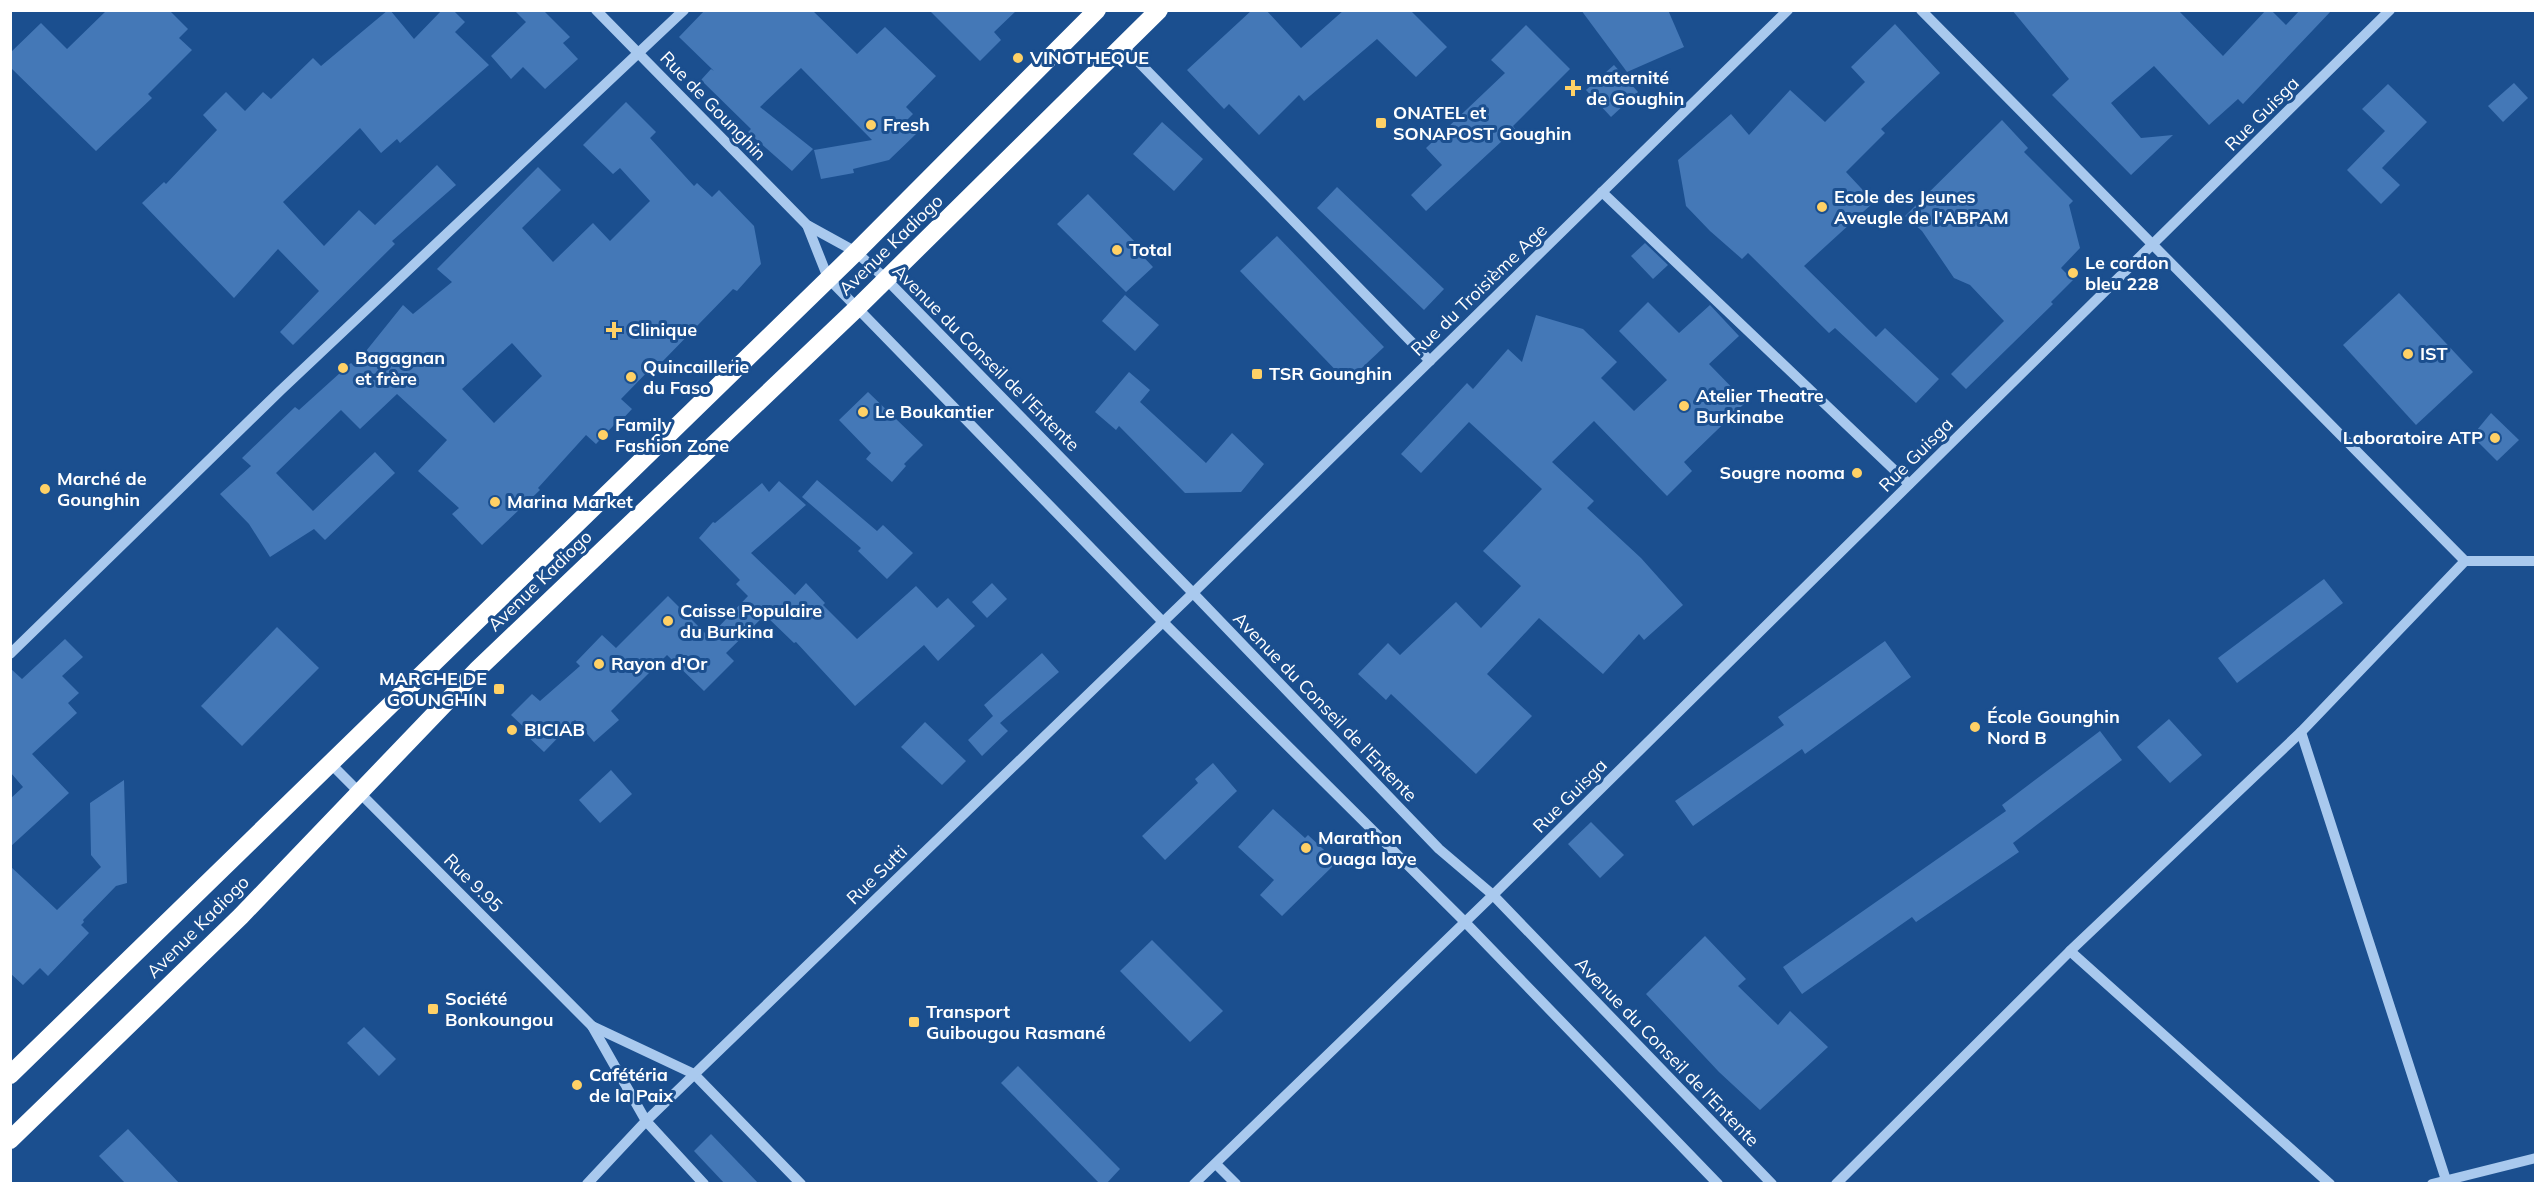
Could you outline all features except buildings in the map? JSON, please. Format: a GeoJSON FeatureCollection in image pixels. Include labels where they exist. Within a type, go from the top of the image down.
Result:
{"type":"FeatureCollection","features":[{"type":"Feature","properties":{"kind":"highway","name":"Avenue Kadiogo"},"geometry":{"type":"LineString","coordinates":[[10,1075],[856,252],[1097,10]]}},
{"type":"Feature","properties":{"kind":"highway","name":"Avenue Kadiogo"},"geometry":{"type":"LineString","coordinates":[[10,1140],[241,916],[361,794],[478,669],[857,308],[1159,10]]}},
{"type":"Feature","properties":{"kind":"street","name":"Rue de Gounghin"},"geometry":{"type":"LineString","coordinates":[[596,10],[807,225],[856,252]]}},
{"type":"Feature","properties":{"kind":"street"},"geometry":{"type":"LineString","coordinates":[[10,654],[281,390],[684,10]]}},
{"type":"Feature","properties":{"kind":"street","name":"Rue du Troisième Age"},"geometry":{"type":"LineString","coordinates":[[1193,593],[1788,10]]}},
{"type":"Feature","properties":{"kind":"street"},"geometry":{"type":"LineString","coordinates":[[1921,10],[2465,561],[2535,561]]}},
{"type":"Feature","properties":{"kind":"street","name":"Rue Guisga"},"geometry":{"type":"LineString","coordinates":[[1194,1184],[1493,895],[2390,10]]}},
{"type":"Feature","properties":{"kind":"street"},"geometry":{"type":"LineString","coordinates":[[1123,46],[1430,361]]}},
{"type":"Feature","properties":{"kind":"street"},"geometry":{"type":"LineString","coordinates":[[1602,192],[1909,484]]}},
{"type":"Feature","properties":{"kind":"street","name":"Rue de Gounghin"},"geometry":{"type":"LineString","coordinates":[[807,225],[828,278]]}},
{"type":"Feature","properties":{"kind":"street","name":"Avenue du Conseil de l'Entente"},"geometry":{"type":"LineString","coordinates":[[856,252],[886,279],[1193,593],[1439,849],[1493,895],[1772,1184]]}},
{"type":"Feature","properties":{"kind":"street"},"geometry":{"type":"LineString","coordinates":[[828,278],[1163,622],[1465,922],[1718,1184]]}},
{"type":"Feature","properties":{"kind":"street"},"geometry":{"type":"LineString","coordinates":[[1836,1184],[2070,951],[2301,732],[2465,561]]}},
{"type":"Feature","properties":{"kind":"street","name":"Rue Sutti"},"geometry":{"type":"LineString","coordinates":[[587,1184],[694,1074],[1193,593]]}},
{"type":"Feature","properties":{"kind":"street"},"geometry":{"type":"LineString","coordinates":[[2301,732],[2446,1180]]}},
{"type":"Feature","properties":{"kind":"street","name":"Rue 9.95"},"geometry":{"type":"LineString","coordinates":[[330,763],[592,1026],[646,1121],[704,1184]]}},
{"type":"Feature","properties":{"kind":"street"},"geometry":{"type":"LineString","coordinates":[[2070,951],[2330,1184]]}},
{"type":"Feature","properties":{"kind":"street","name":"Rue 9.95"},"geometry":{"type":"LineString","coordinates":[[592,1026],[694,1074],[801,1184]]}},
{"type":"Feature","properties":{"kind":"street"},"geometry":{"type":"LineString","coordinates":[[2432,1184],[2535,1158]]}},
{"type":"Feature","properties":{"kind":"street"},"geometry":{"type":"LineString","coordinates":[[1216,1164],[1236,1184]]}},
{"type":"Feature","properties":{"kind":"place","name":"VINOTHEQUE"},"geometry":{"type":"Point","coordinates":[1018,58]}},
{"type":"Feature","properties":{"kind":"place","name":"maternité de Goughin"},"geometry":{"type":"Point","coordinates":[1573,88]}},
{"type":"Feature","properties":{"kind":"place","name":"ONATEL et SONAPOST Goughin"},"geometry":{"type":"Point","coordinates":[1381,123]}},
{"type":"Feature","properties":{"kind":"place","name":"Fresh"},"geometry":{"type":"Point","coordinates":[871,125]}},
{"type":"Feature","properties":{"kind":"place","name":"Ecole des Jeunes Aveugle de l'ABPAM"},"geometry":{"type":"Point","coordinates":[1822,207]}},
{"type":"Feature","properties":{"kind":"place","name":"Total"},"geometry":{"type":"Point","coordinates":[1117,250]}},
{"type":"Feature","properties":{"kind":"place","name":"Le cordon bleu 228"},"geometry":{"type":"Point","coordinates":[2073,273]}},
{"type":"Feature","properties":{"kind":"place","name":"Clinique"},"geometry":{"type":"Point","coordinates":[614,330]}},
{"type":"Feature","properties":{"kind":"place","name":"IST"},"geometry":{"type":"Point","coordinates":[2408,354]}},
{"type":"Feature","properties":{"kind":"place","name":"Bagagnan et frère"},"geometry":{"type":"Point","coordinates":[343,368]}},
{"type":"Feature","properties":{"kind":"place","name":"TSR Gounghin"},"geometry":{"type":"Point","coordinates":[1257,374]}},
{"type":"Feature","properties":{"kind":"place","name":"Quincaillerie du Faso"},"geometry":{"type":"Point","coordinates":[631,377]}},
{"type":"Feature","properties":{"kind":"place","name":"Atelier Theatre Burkinabe"},"geometry":{"type":"Point","coordinates":[1684,406]}},
{"type":"Feature","properties":{"kind":"place","name":"Le Boukantier"},"geometry":{"type":"Point","coordinates":[863,412]}},
{"type":"Feature","properties":{"kind":"place","name":"Family Fashion Zone"},"geometry":{"type":"Point","coordinates":[603,435]}},
{"type":"Feature","properties":{"kind":"place","name":"Laboratoire ATP"},"geometry":{"type":"Point","coordinates":[2495,438]}},
{"type":"Feature","properties":{"kind":"place","name":"Sougre nooma"},"geometry":{"type":"Point","coordinates":[1857,473]}},
{"type":"Feature","properties":{"kind":"place","name":"Marché de Gounghin"},"geometry":{"type":"Point","coordinates":[45,489]}},
{"type":"Feature","properties":{"kind":"place","name":"Marina Market"},"geometry":{"type":"Point","coordinates":[495,502]}},
{"type":"Feature","properties":{"kind":"place","name":"Caisse Populaire du Burkina"},"geometry":{"type":"Point","coordinates":[668,621]}},
{"type":"Feature","properties":{"kind":"place","name":"Rayon d'Or"},"geometry":{"type":"Point","coordinates":[599,664]}},
{"type":"Feature","properties":{"kind":"place","name":"MARCHE DE GOUNGHIN"},"geometry":{"type":"Point","coordinates":[499,689]}},
{"type":"Feature","properties":{"kind":"place","name":"École Gounghin Nord B"},"geometry":{"type":"Point","coordinates":[1975,727]}},
{"type":"Feature","properties":{"kind":"place","name":"BICIAB"},"geometry":{"type":"Point","coordinates":[512,730]}},
{"type":"Feature","properties":{"kind":"place","name":"Marathon Ouaga laye"},"geometry":{"type":"Point","coordinates":[1306,848]}},
{"type":"Feature","properties":{"kind":"place","name":"Société Bonkoungou"},"geometry":{"type":"Point","coordinates":[433,1009]}},
{"type":"Feature","properties":{"kind":"place","name":"Transport Guibougou Rasmané"},"geometry":{"type":"Point","coordinates":[914,1022]}},
{"type":"Feature","properties":{"kind":"place","name":"Cafétéria de la Paix"},"geometry":{"type":"Point","coordinates":[577,1085]}}]}
